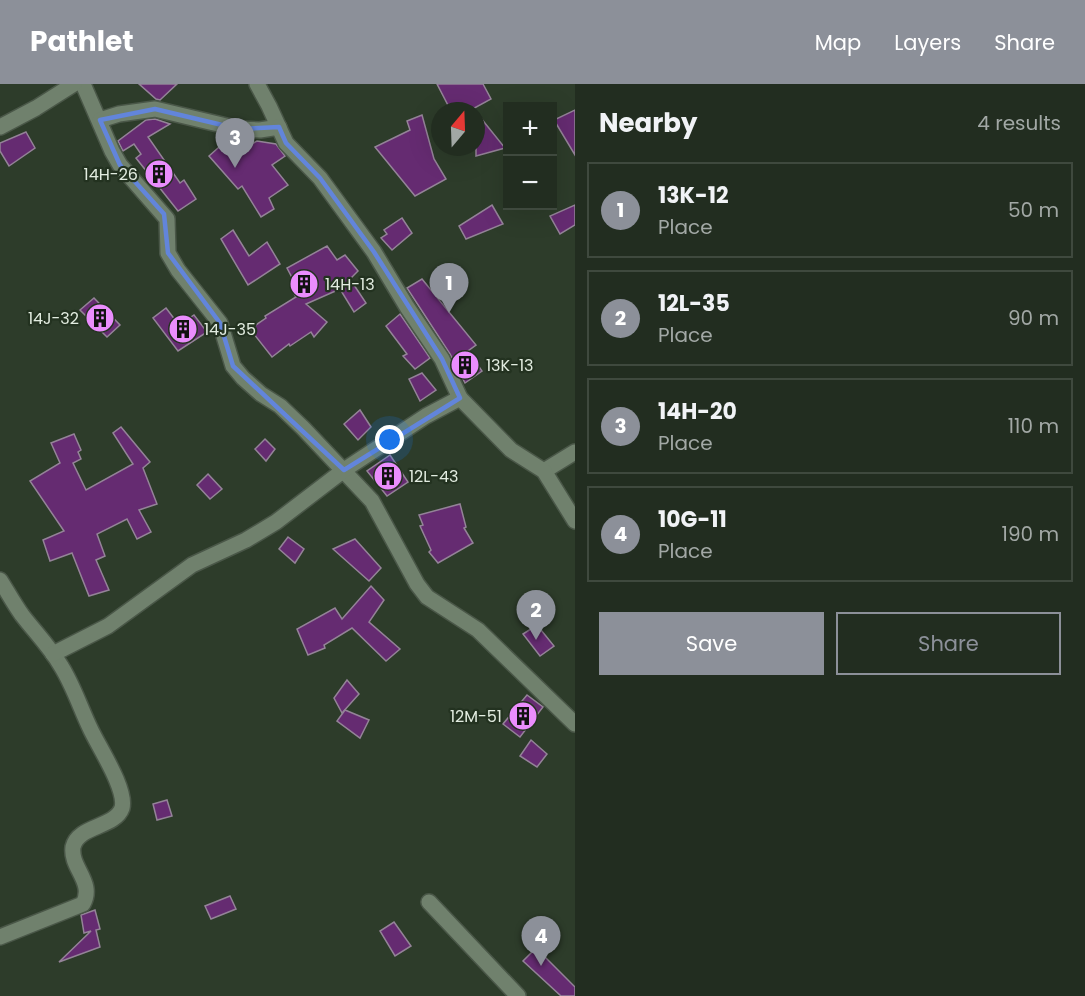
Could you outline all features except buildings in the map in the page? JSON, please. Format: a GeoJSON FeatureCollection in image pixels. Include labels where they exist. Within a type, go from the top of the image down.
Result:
{"type":"FeatureCollection","features":[{"type":"Feature","properties":{"kind":"street"},"geometry":{"type":"LineString","coordinates":[[0,127],[74,84]]}},
{"type":"Feature","properties":{"kind":"street"},"geometry":{"type":"LineString","coordinates":[[83,84],[112,152],[120,165],[167,219],[168,254],[220,323],[234,366],[243,378],[261,394],[280,406],[372,501],[417,584],[427,597],[478,630],[575,724]]}},
{"type":"Feature","properties":{"kind":"street"},"geometry":{"type":"LineString","coordinates":[[257,84],[286,143],[320,178],[374,252],[442,359],[460,398],[511,450],[544,471],[575,521]]}},
{"type":"Feature","properties":{"kind":"street"},"geometry":{"type":"LineString","coordinates":[[100,120],[119,114],[155,109],[239,129],[260,130],[279,127]]}},
{"type":"Feature","properties":{"kind":"street"},"geometry":{"type":"LineString","coordinates":[[53,654],[108,627],[192,565],[246,540],[276,522],[344,470],[426,416],[460,398]]}},
{"type":"Feature","properties":{"kind":"street"},"geometry":{"type":"LineString","coordinates":[[544,471],[575,452]]}},
{"type":"Feature","properties":{"kind":"street"},"geometry":{"type":"LineString","coordinates":[[0,580],[21,613],[53,654],[74,690],[90,728],[112,769],[122,798],[122,807],[113,819],[85,833],[74,847],[74,855],[87,892],[83,903],[0,937]]}},
{"type":"Feature","properties":{"kind":"street"},"geometry":{"type":"LineString","coordinates":[[429,902],[518,996]]}},
{"type":"Feature","properties":{"kind":"highlighted area"},"geometry":{"type":"Polygon","coordinates":[[[155,109],[239,129],[279,127],[286,143],[320,178],[374,252],[442,359],[460,398],[344,470],[233,366],[220,323],[168,253],[164,214],[120,165],[100,120],[155,109]]]}},
{"type":"Feature","properties":{"kind":"place","name":"14H-20"},"geometry":{"type":"Point","coordinates":[235,168]}},
{"type":"Feature","properties":{"kind":"place","name":"14H-26"},"geometry":{"type":"Point","coordinates":[159,174]}},
{"type":"Feature","properties":{"kind":"place","name":"14H-13"},"geometry":{"type":"Point","coordinates":[304,284]}},
{"type":"Feature","properties":{"kind":"place","name":"13K-12"},"geometry":{"type":"Point","coordinates":[449,313]}},
{"type":"Feature","properties":{"kind":"place","name":"14J-32"},"geometry":{"type":"Point","coordinates":[100,318]}},
{"type":"Feature","properties":{"kind":"place","name":"14J-35"},"geometry":{"type":"Point","coordinates":[183,329]}},
{"type":"Feature","properties":{"kind":"place","name":"13K-13"},"geometry":{"type":"Point","coordinates":[465,365]}},
{"type":"Feature","properties":{"kind":"place","name":"12L-43"},"geometry":{"type":"Point","coordinates":[388,476]}},
{"type":"Feature","properties":{"kind":"place","name":"12L-35"},"geometry":{"type":"Point","coordinates":[536,640]}},
{"type":"Feature","properties":{"kind":"place","name":"12M-51"},"geometry":{"type":"Point","coordinates":[523,716]}},
{"type":"Feature","properties":{"kind":"place","name":"10G-11"},"geometry":{"type":"Point","coordinates":[541,966]}}]}
